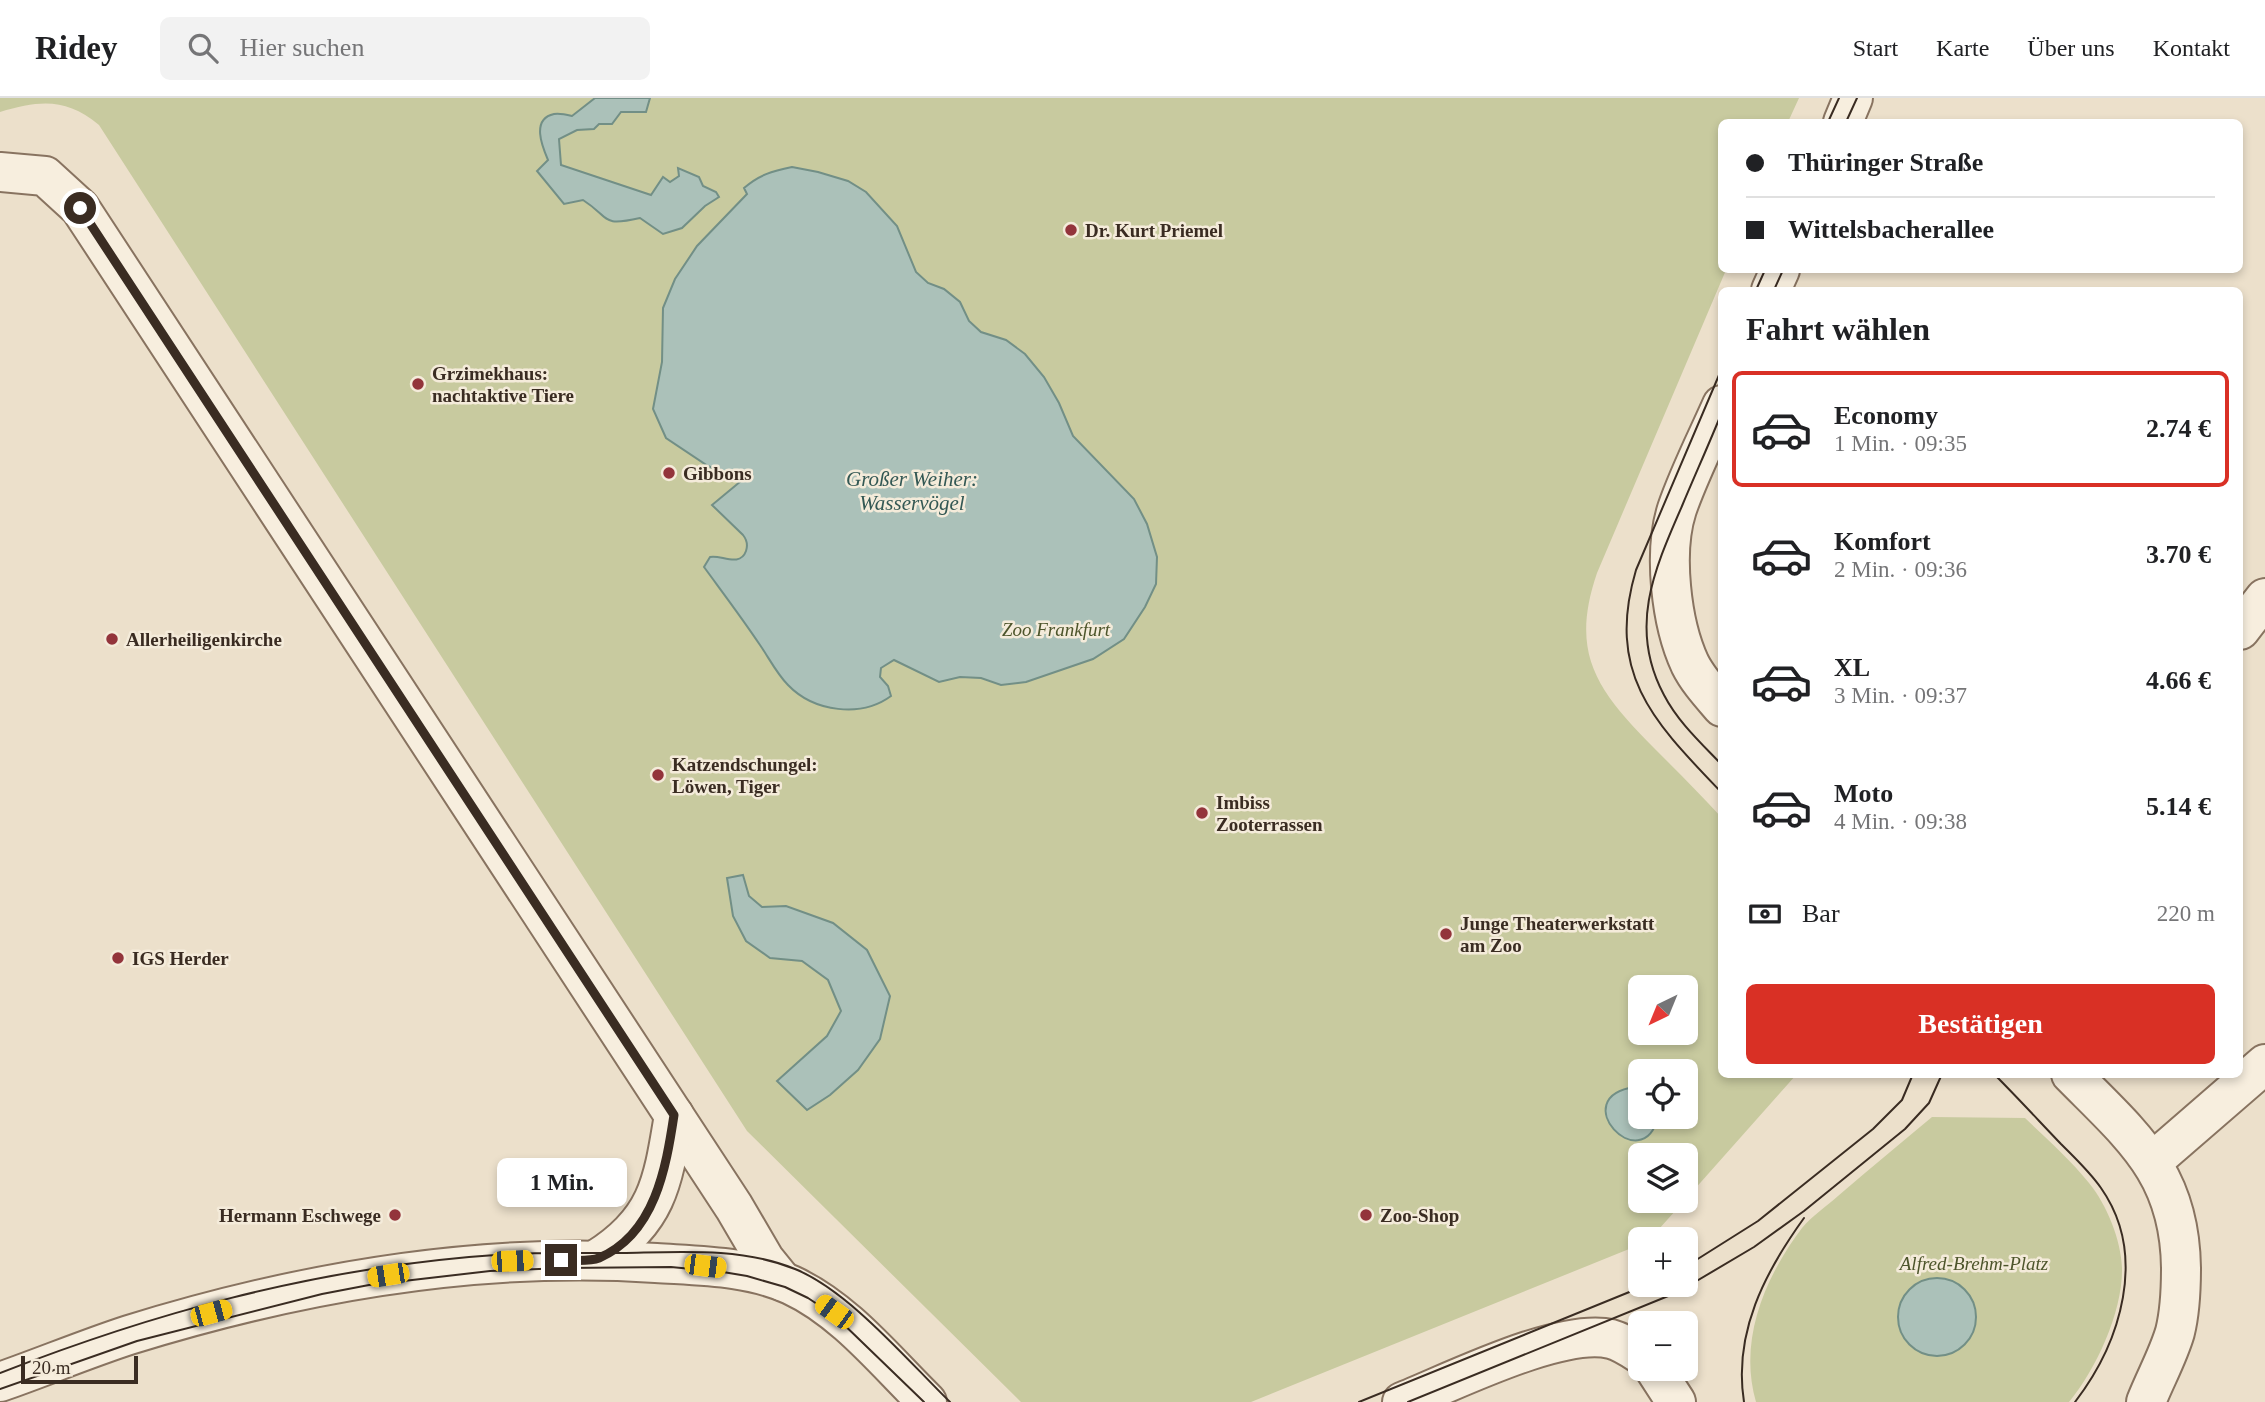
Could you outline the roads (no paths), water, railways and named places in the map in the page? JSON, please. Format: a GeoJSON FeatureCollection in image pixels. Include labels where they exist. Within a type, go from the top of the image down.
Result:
{"type":"FeatureCollection","features":[{"type":"Feature","properties":{"kind":"street"},"geometry":{"type":"LineString","coordinates":[[1844,119],[1853,98]]}},
{"type":"Feature","properties":{"kind":"street"},"geometry":{"type":"LineString","coordinates":[[0,172],[45,176],[80,208],[734,1207],[765,1260],[782,1281]]}},
{"type":"Feature","properties":{"kind":"street"},"geometry":{"type":"LineString","coordinates":[[1718,414],[1676,511],[1671,546],[1671,576],[1679,631],[1694,671],[1718,702]]}},
{"type":"Feature","properties":{"kind":"street"},"geometry":{"type":"LineString","coordinates":[[2243,626],[2265,598]]}},
{"type":"Feature","properties":{"kind":"street"},"geometry":{"type":"LineString","coordinates":[[2152,1162],[2265,1064]]}},
{"type":"Feature","properties":{"kind":"street"},"geometry":{"type":"LineString","coordinates":[[2075,1078],[2152,1162],[2161,1176],[2172,1204],[2181,1251],[2181,1280],[2175,1332],[2146,1402]]}},
{"type":"Feature","properties":{"kind":"street"},"geometry":{"type":"LineString","coordinates":[[597,1259],[629,1236],[650,1208],[664,1169],[674,1115]]}},
{"type":"Feature","properties":{"kind":"street"},"geometry":{"type":"LineString","coordinates":[[0,1382],[128,1336],[323,1285],[488,1262],[597,1259],[705,1266],[782,1281],[805,1292],[834,1312],[927,1402]]}},
{"type":"Feature","properties":{"kind":"street"},"geometry":{"type":"LineString","coordinates":[[1402,1402],[1512,1357],[1560,1342],[1588,1338],[1610,1339],[1628,1348]]}},
{"type":"Feature","properties":{"kind":"street"},"geometry":{"type":"LineString","coordinates":[[1662,1381],[1676,1402]]}},
{"type":"Feature","properties":{"kind":"water"},"geometry":{"type":"Polygon","coordinates":[[[595,98],[650,98],[646,112],[621,112],[612,124],[599,124],[594,129],[577,130],[559,139],[561,165],[651,195],[663,177],[670,182],[679,176],[678,168],[699,177],[703,186],[716,192],[719,197],[682,228],[663,234],[640,218],[618,222],[607,219],[583,200],[564,204],[537,171],[548,160],[541,141],[540,127],[547,117],[556,114],[572,116],[595,98]]]}},
{"type":"Feature","properties":{"kind":"water","name":"Großer Weiher: Wasservögel"},"geometry":{"type":"Polygon","coordinates":[[[792,167],[848,181],[866,192],[897,226],[916,272],[928,283],[944,289],[960,302],[969,321],[981,332],[1006,340],[1025,354],[1044,377],[1073,436],[1134,499],[1147,524],[1157,557],[1156,584],[1124,639],[1093,659],[1026,682],[1001,685],[981,678],[960,677],[939,682],[894,660],[881,668],[880,677],[888,686],[891,696],[879,703],[852,709],[838,709],[811,701],[788,685],[777,671],[704,567],[710,557],[735,560],[746,551],[747,543],[743,535],[712,505],[741,481],[708,466],[666,438],[653,409],[662,362],[663,308],[675,279],[697,246],[747,194],[744,188],[766,174],[792,167]]]}},
{"type":"Feature","properties":{"kind":"water"},"geometry":{"type":"Polygon","coordinates":[[[743,875],[749,896],[762,907],[786,906],[833,923],[867,950],[890,996],[880,1039],[858,1070],[830,1095],[807,1110],[777,1081],[827,1036],[841,1011],[828,980],[802,961],[770,958],[746,941],[733,916],[727,878],[743,875]]]}},
{"type":"Feature","properties":{"kind":"water"},"geometry":{"type":"Polygon","coordinates":[[[1628,1089],[1628,1129],[1652,1129],[1650,1134],[1638,1140],[1625,1138],[1614,1129],[1607,1117],[1606,1105],[1615,1094],[1628,1089]]]}},
{"type":"Feature","properties":{"kind":"water"},"geometry":{"type":"Polygon","coordinates":[[[1937,1278],[1952,1281],[1964,1290],[1973,1302],[1976,1317],[1973,1332],[1964,1344],[1952,1353],[1937,1356],[1922,1353],[1910,1344],[1901,1332],[1898,1317],[1901,1302],[1910,1290],[1922,1281],[1937,1278]]]}},
{"type":"Feature","properties":{"kind":"tram line"},"geometry":{"type":"LineString","coordinates":[[1829,119],[1839,98]]}},
{"type":"Feature","properties":{"kind":"tram line"},"geometry":{"type":"LineString","coordinates":[[1847,119],[1857,98]]}},
{"type":"Feature","properties":{"kind":"tram line"},"geometry":{"type":"LineString","coordinates":[[1757,287],[1764,273]]}},
{"type":"Feature","properties":{"kind":"tram line"},"geometry":{"type":"LineString","coordinates":[[1775,287],[1782,273]]}},
{"type":"Feature","properties":{"kind":"tram line"},"geometry":{"type":"LineString","coordinates":[[1718,377],[1636,570],[1628,607],[1627,639],[1632,668],[1642,695],[1676,743],[1718,789]]}},
{"type":"Feature","properties":{"kind":"tram line"},"geometry":{"type":"LineString","coordinates":[[1718,421],[1662,553],[1649,599],[1646,623],[1653,670],[1664,695],[1683,723],[1718,761]]}},
{"type":"Feature","properties":{"kind":"tram line"},"geometry":{"type":"LineString","coordinates":[[1698,1259],[1758,1221],[1873,1129],[1902,1100],[1911,1078]]}},
{"type":"Feature","properties":{"kind":"tram line"},"geometry":{"type":"LineString","coordinates":[[1408,1402],[1678,1292],[1754,1247],[1804,1211],[1905,1129],[1929,1103],[1940,1078]]}},
{"type":"Feature","properties":{"kind":"tram line"},"geometry":{"type":"LineString","coordinates":[[1998,1078],[2097,1182],[2115,1214],[2123,1241],[2126,1269],[2116,1326],[2105,1353],[2075,1402]]}},
{"type":"Feature","properties":{"kind":"tram line"},"geometry":{"type":"LineString","coordinates":[[1744,1402],[1743,1352],[1755,1304],[1777,1260],[1804,1218]]}},
{"type":"Feature","properties":{"kind":"tram line"},"geometry":{"type":"LineString","coordinates":[[0,1373],[58,1351],[173,1314],[289,1284],[348,1273],[507,1254],[710,1252],[774,1262],[815,1279],[877,1328],[950,1402]]}},
{"type":"Feature","properties":{"kind":"tram line"},"geometry":{"type":"LineString","coordinates":[[0,1389],[137,1341],[322,1294],[369,1285],[490,1271],[671,1267],[747,1276],[785,1287],[808,1298],[835,1316],[924,1402]]}},
{"type":"Feature","properties":{"kind":"tram line"},"geometry":{"type":"LineString","coordinates":[[1359,1402],[1628,1293]]}},
{"type":"Feature","properties":{"kind":"place","name":"Dr. Kurt Priemel"},"geometry":{"type":"Point","coordinates":[1071,230]}},
{"type":"Feature","properties":{"kind":"place","name":"Grzimekhaus: nachtaktive Tiere"},"geometry":{"type":"Point","coordinates":[418,384]}},
{"type":"Feature","properties":{"kind":"place","name":"Gibbons"},"geometry":{"type":"Point","coordinates":[669,473]}},
{"type":"Feature","properties":{"kind":"place","name":"Allerheiligenkirche"},"geometry":{"type":"Point","coordinates":[112,639]}},
{"type":"Feature","properties":{"kind":"place","name":"Katzendschungel: Löwen, Tiger"},"geometry":{"type":"Point","coordinates":[658,775]}},
{"type":"Feature","properties":{"kind":"place","name":"Imbiss Zooterrassen"},"geometry":{"type":"Point","coordinates":[1202,813]}},
{"type":"Feature","properties":{"kind":"place","name":"Junge Theaterwerkstatt am Zoo"},"geometry":{"type":"Point","coordinates":[1446,934]}},
{"type":"Feature","properties":{"kind":"place","name":"IGS Herder"},"geometry":{"type":"Point","coordinates":[118,958]}},
{"type":"Feature","properties":{"kind":"place","name":"Hermann Eschwege"},"geometry":{"type":"Point","coordinates":[395,1215]}},
{"type":"Feature","properties":{"kind":"place","name":"Zoo-Shop"},"geometry":{"type":"Point","coordinates":[1366,1215]}},
{"type":"Feature","properties":{"kind":"park label","name":"Zoo Frankfurt"},"geometry":{"type":"Point","coordinates":[1056,629]}},
{"type":"Feature","properties":{"kind":"park label","name":"Alfred-Brehm-Platz"},"geometry":{"type":"Point","coordinates":[1974,1263]}}]}
